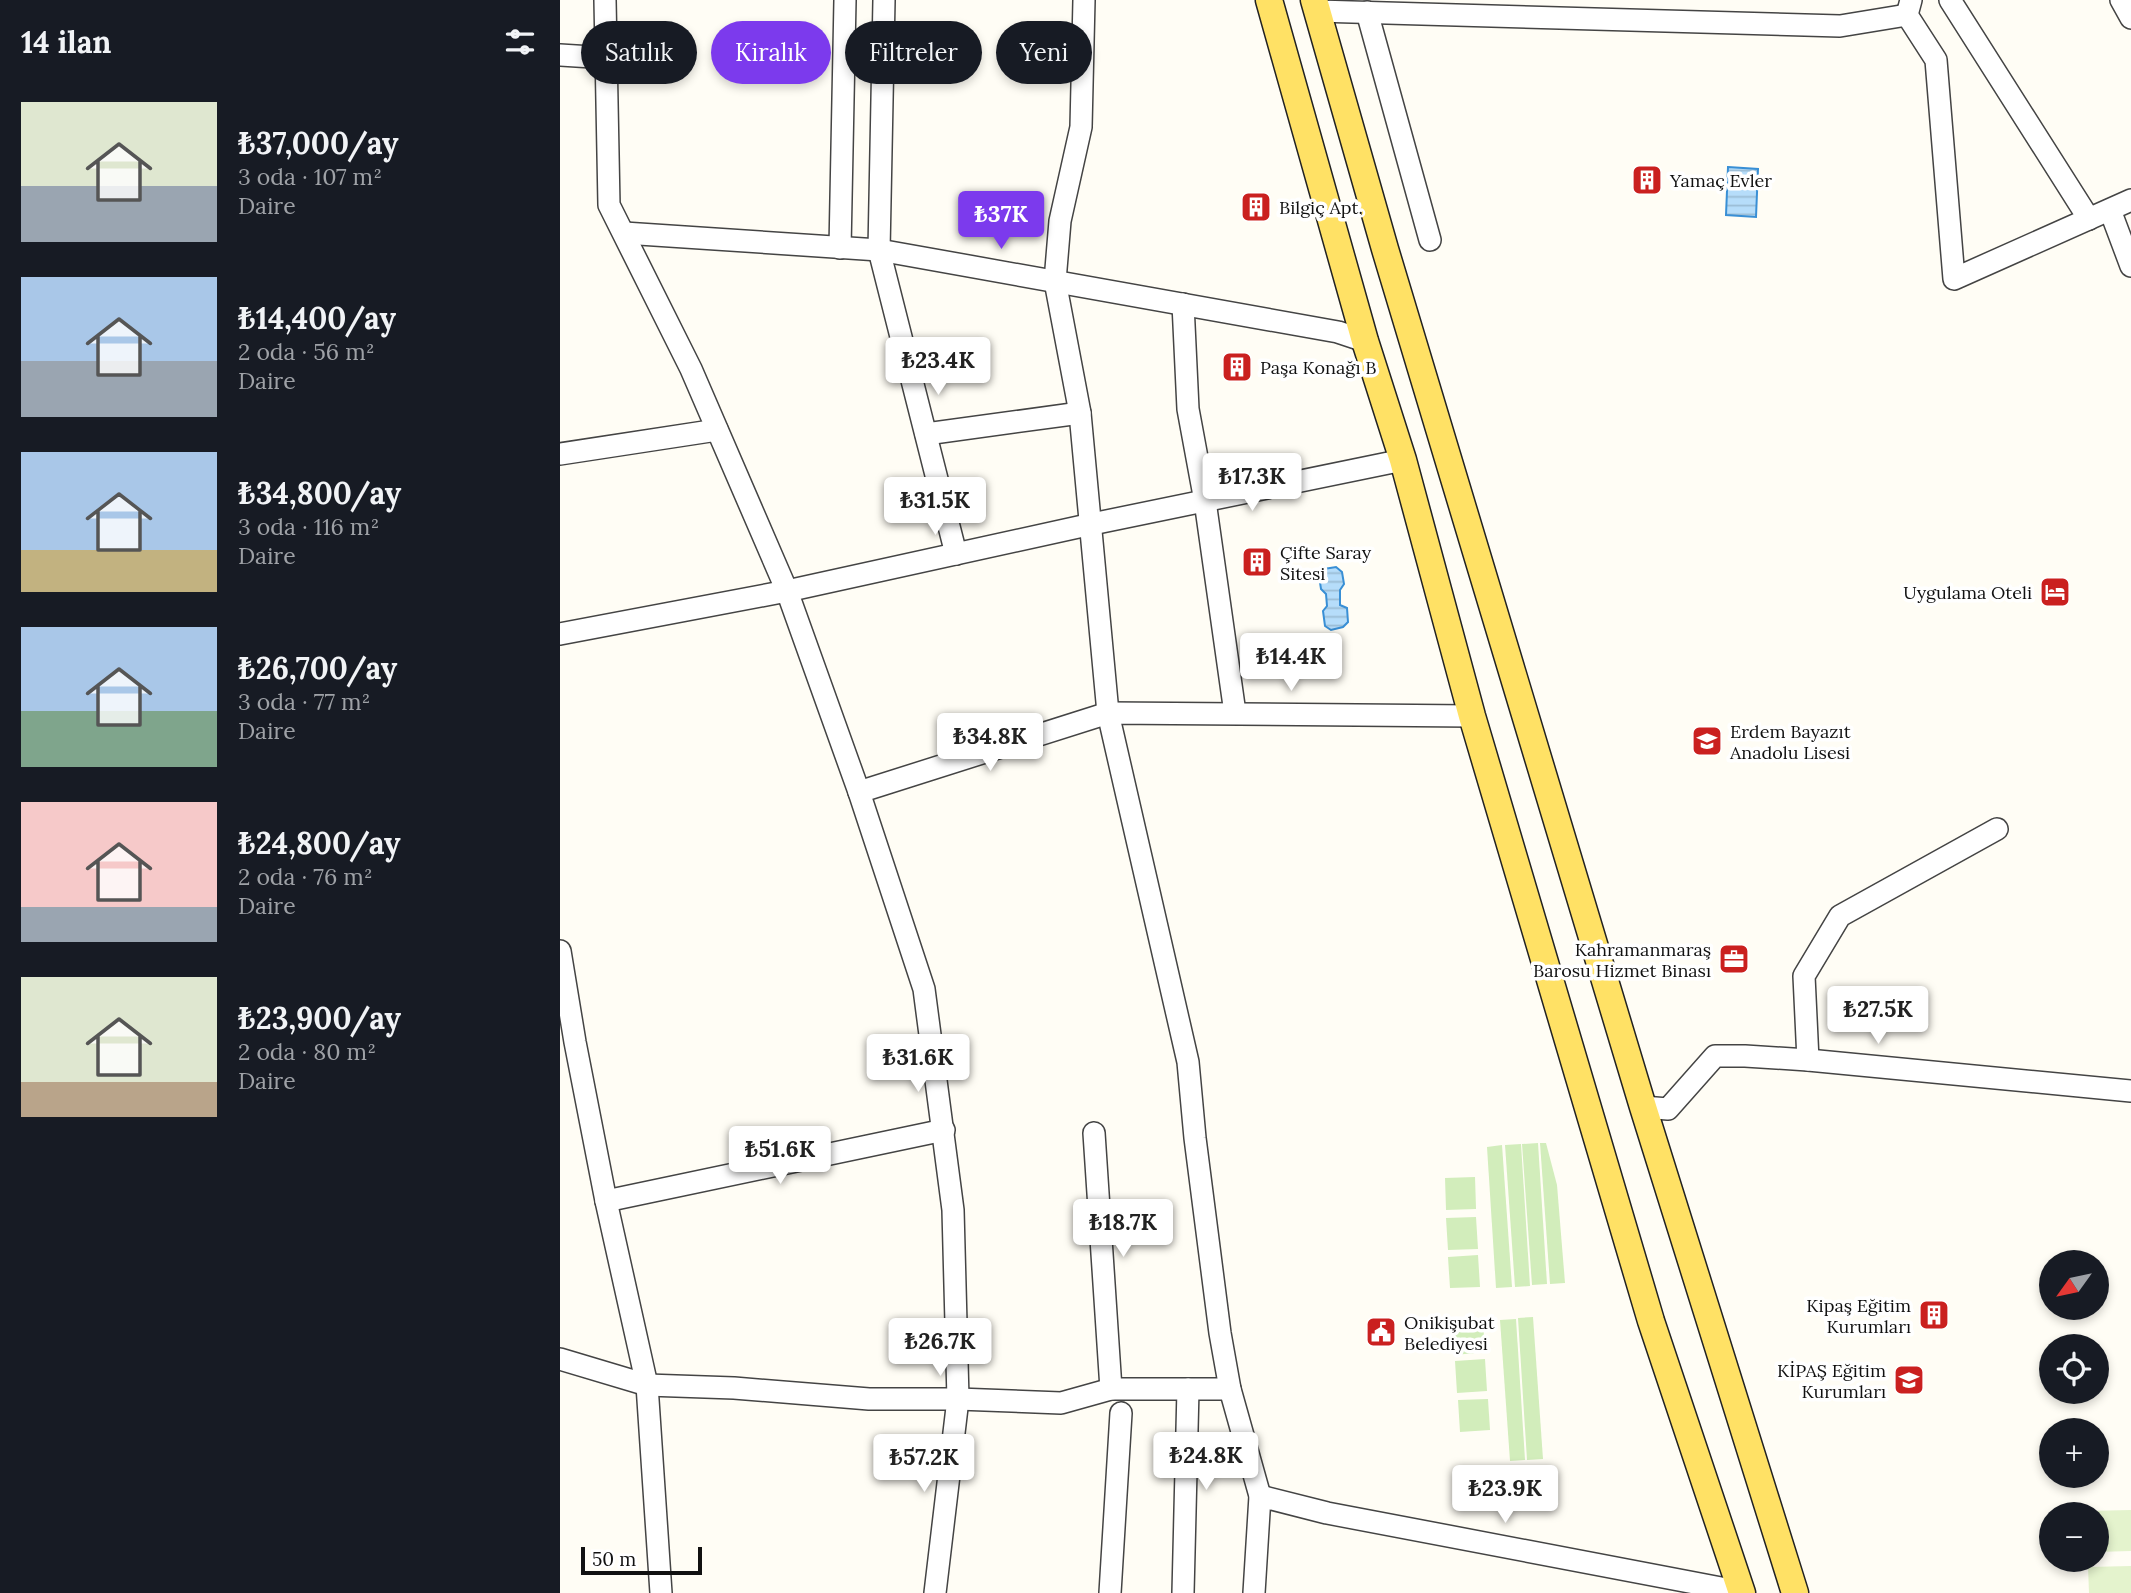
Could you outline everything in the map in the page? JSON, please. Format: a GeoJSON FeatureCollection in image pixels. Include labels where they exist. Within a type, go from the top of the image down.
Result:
{"type":"FeatureCollection","features":[{"type":"Feature","properties":{"kind":"main road"},"geometry":{"type":"LineString","coordinates":[[1269,0],[1365,341],[1403,460],[1472,716],[1651,1321],[1742,1593]]}},
{"type":"Feature","properties":{"kind":"main road"},"geometry":{"type":"LineString","coordinates":[[1316,5],[1385,249],[1643,1107],[1795,1593]]}},
{"type":"Feature","properties":{"kind":"street"},"geometry":{"type":"LineString","coordinates":[[605,0],[606,21]]}},
{"type":"Feature","properties":{"kind":"street"},"geometry":{"type":"LineString","coordinates":[[839,248],[845,0]]}},
{"type":"Feature","properties":{"kind":"street"},"geometry":{"type":"LineString","coordinates":[[884,0],[879,250],[957,554]]}},
{"type":"Feature","properties":{"kind":"street"},"geometry":{"type":"LineString","coordinates":[[1084,0],[1081,127],[1059,221],[1055,281],[1080,413],[1108,713],[1188,1062],[1220,1333],[1230,1390],[1260,1496],[1254,1593]]}},
{"type":"Feature","properties":{"kind":"street"},"geometry":{"type":"LineString","coordinates":[[1950,0],[2089,219]]}},
{"type":"Feature","properties":{"kind":"street"},"geometry":{"type":"LineString","coordinates":[[2121,0],[2131,18]]}},
{"type":"Feature","properties":{"kind":"street"},"geometry":{"type":"LineString","coordinates":[[1316,5],[1367,12],[1840,26],[1909,8],[1937,60],[1954,279],[2131,201]]}},
{"type":"Feature","properties":{"kind":"street"},"geometry":{"type":"LineString","coordinates":[[1367,12],[1430,240]]}},
{"type":"Feature","properties":{"kind":"street"},"geometry":{"type":"LineString","coordinates":[[560,55],[581,56]]}},
{"type":"Feature","properties":{"kind":"street"},"geometry":{"type":"LineString","coordinates":[[608,84],[609,205],[691,369],[787,591],[859,792],[924,989],[953,1210],[958,1399],[934,1593]]}},
{"type":"Feature","properties":{"kind":"street"},"geometry":{"type":"LineString","coordinates":[[2110,210],[2131,266]]}},
{"type":"Feature","properties":{"kind":"street"},"geometry":{"type":"LineString","coordinates":[[625,233],[879,250],[1338,332],[1365,341]]}},
{"type":"Feature","properties":{"kind":"street"},"geometry":{"type":"LineString","coordinates":[[1183,304],[1188,409],[1205,501],[1235,713]]}},
{"type":"Feature","properties":{"kind":"street"},"geometry":{"type":"LineString","coordinates":[[926,435],[1080,413]]}},
{"type":"Feature","properties":{"kind":"street"},"geometry":{"type":"LineString","coordinates":[[560,454],[717,430]]}},
{"type":"Feature","properties":{"kind":"street"},"geometry":{"type":"LineString","coordinates":[[560,634],[787,591],[1403,460]]}},
{"type":"Feature","properties":{"kind":"street"},"geometry":{"type":"LineString","coordinates":[[859,792],[1108,713],[1472,716]]}},
{"type":"Feature","properties":{"kind":"street"},"geometry":{"type":"LineString","coordinates":[[1808,1060],[1804,976],[1840,916],[1997,828]]}},
{"type":"Feature","properties":{"kind":"street"},"geometry":{"type":"LineString","coordinates":[[560,951],[606,1201],[647,1385],[661,1593]]}},
{"type":"Feature","properties":{"kind":"street"},"geometry":{"type":"LineString","coordinates":[[1643,1107],[1668,1109],[1715,1056],[1808,1060],[2131,1091]]}},
{"type":"Feature","properties":{"kind":"street"},"geometry":{"type":"LineString","coordinates":[[606,1201],[944,1129]]}},
{"type":"Feature","properties":{"kind":"street"},"geometry":{"type":"LineString","coordinates":[[1094,1133],[1111,1388]]}},
{"type":"Feature","properties":{"kind":"street"},"geometry":{"type":"LineString","coordinates":[[560,1359],[647,1385],[734,1388],[869,1399],[1061,1403],[1111,1388],[1230,1390]]}},
{"type":"Feature","properties":{"kind":"street"},"geometry":{"type":"LineString","coordinates":[[1182,1593],[1188,1389]]}},
{"type":"Feature","properties":{"kind":"street"},"geometry":{"type":"LineString","coordinates":[[1110,1593],[1122,1413]]}},
{"type":"Feature","properties":{"kind":"street"},"geometry":{"type":"LineString","coordinates":[[1260,1496],[1326,1513],[1742,1593]]}},
{"type":"Feature","properties":{"kind":"green space"},"geometry":{"type":"Polygon","coordinates":[[[1538,1143],[1547,1284],[1532,1285],[1522,1144],[1538,1143]]]}},
{"type":"Feature","properties":{"kind":"green space"},"geometry":{"type":"Polygon","coordinates":[[[1540,1143],[1546,1143],[1557,1185],[1565,1283],[1550,1284],[1540,1143]]]}},
{"type":"Feature","properties":{"kind":"green space"},"geometry":{"type":"Polygon","coordinates":[[[1521,1144],[1530,1286],[1515,1287],[1505,1145],[1521,1144]]]}},
{"type":"Feature","properties":{"kind":"green space"},"geometry":{"type":"Polygon","coordinates":[[[1502,1145],[1512,1287],[1496,1288],[1487,1147],[1502,1145]]]}},
{"type":"Feature","properties":{"kind":"green space"},"geometry":{"type":"Polygon","coordinates":[[[1475,1177],[1476,1209],[1446,1210],[1445,1178],[1475,1177]]]}},
{"type":"Feature","properties":{"kind":"green space"},"geometry":{"type":"Polygon","coordinates":[[[1476,1217],[1478,1249],[1448,1250],[1446,1218],[1476,1217]]]}},
{"type":"Feature","properties":{"kind":"green space"},"geometry":{"type":"Polygon","coordinates":[[[1478,1255],[1480,1287],[1450,1288],[1448,1257],[1478,1255]]]}},
{"type":"Feature","properties":{"kind":"green space"},"geometry":{"type":"Polygon","coordinates":[[[1533,1317],[1543,1459],[1527,1460],[1518,1318],[1533,1317]]]}},
{"type":"Feature","properties":{"kind":"green space"},"geometry":{"type":"Polygon","coordinates":[[[1516,1319],[1525,1460],[1510,1461],[1500,1320],[1516,1319]]]}},
{"type":"Feature","properties":{"kind":"green space"},"geometry":{"type":"Polygon","coordinates":[[[1483,1321],[1485,1352],[1455,1355],[1453,1323],[1483,1321]]]}},
{"type":"Feature","properties":{"kind":"green space"},"geometry":{"type":"Polygon","coordinates":[[[1485,1359],[1487,1391],[1457,1393],[1455,1361],[1485,1359]]]}},
{"type":"Feature","properties":{"kind":"green space"},"geometry":{"type":"Polygon","coordinates":[[[1488,1399],[1490,1430],[1460,1432],[1458,1400],[1488,1399]]]}},
{"type":"Feature","properties":{"kind":"green space"},"geometry":{"type":"Polygon","coordinates":[[[2109,1510],[2131,1510],[2131,1551],[2109,1552],[2109,1510]]]}},
{"type":"Feature","properties":{"kind":"green space"},"geometry":{"type":"Polygon","coordinates":[[[2131,1566],[2131,1593],[2089,1593],[2088,1572],[2109,1572],[2109,1567],[2131,1566]]]}},
{"type":"Feature","properties":{"kind":"water"},"geometry":{"type":"Polygon","coordinates":[[[1728,167],[1758,169],[1756,217],[1726,215],[1728,167]]]}},
{"type":"Feature","properties":{"kind":"water"},"geometry":{"type":"Polygon","coordinates":[[[1336,567],[1342,572],[1344,584],[1340,590],[1340,605],[1347,608],[1348,622],[1343,627],[1331,630],[1325,626],[1323,611],[1327,606],[1326,594],[1321,589],[1319,576],[1324,569],[1336,567]]]}},
{"type":"Feature","properties":{"kind":"place","name":"Yamaç Evler"},"geometry":{"type":"Point","coordinates":[1647,180]}},
{"type":"Feature","properties":{"kind":"place","name":"Bilgiç Apt."},"geometry":{"type":"Point","coordinates":[1256,207]}},
{"type":"Feature","properties":{"kind":"place","name":"Paşa Konağı B"},"geometry":{"type":"Point","coordinates":[1237,367]}},
{"type":"Feature","properties":{"kind":"place","name":"Çifte Saray Sitesi"},"geometry":{"type":"Point","coordinates":[1257,562]}},
{"type":"Feature","properties":{"kind":"place","name":"Uygulama Oteli"},"geometry":{"type":"Point","coordinates":[2055,592]}},
{"type":"Feature","properties":{"kind":"place","name":"Erdem Bayazıt Anadolu Lisesi"},"geometry":{"type":"Point","coordinates":[1707,741]}},
{"type":"Feature","properties":{"kind":"place","name":"Kahramanmaraş Barosu Hizmet Binası"},"geometry":{"type":"Point","coordinates":[1734,959]}},
{"type":"Feature","properties":{"kind":"place","name":"Kipaş Eğitim Kurumları"},"geometry":{"type":"Point","coordinates":[1934,1315]}},
{"type":"Feature","properties":{"kind":"place","name":"Onikişubat Belediyesi"},"geometry":{"type":"Point","coordinates":[1381,1332]}},
{"type":"Feature","properties":{"kind":"place","name":"KİPAŞ Eğitim Kurumları"},"geometry":{"type":"Point","coordinates":[1909,1380]}}]}
